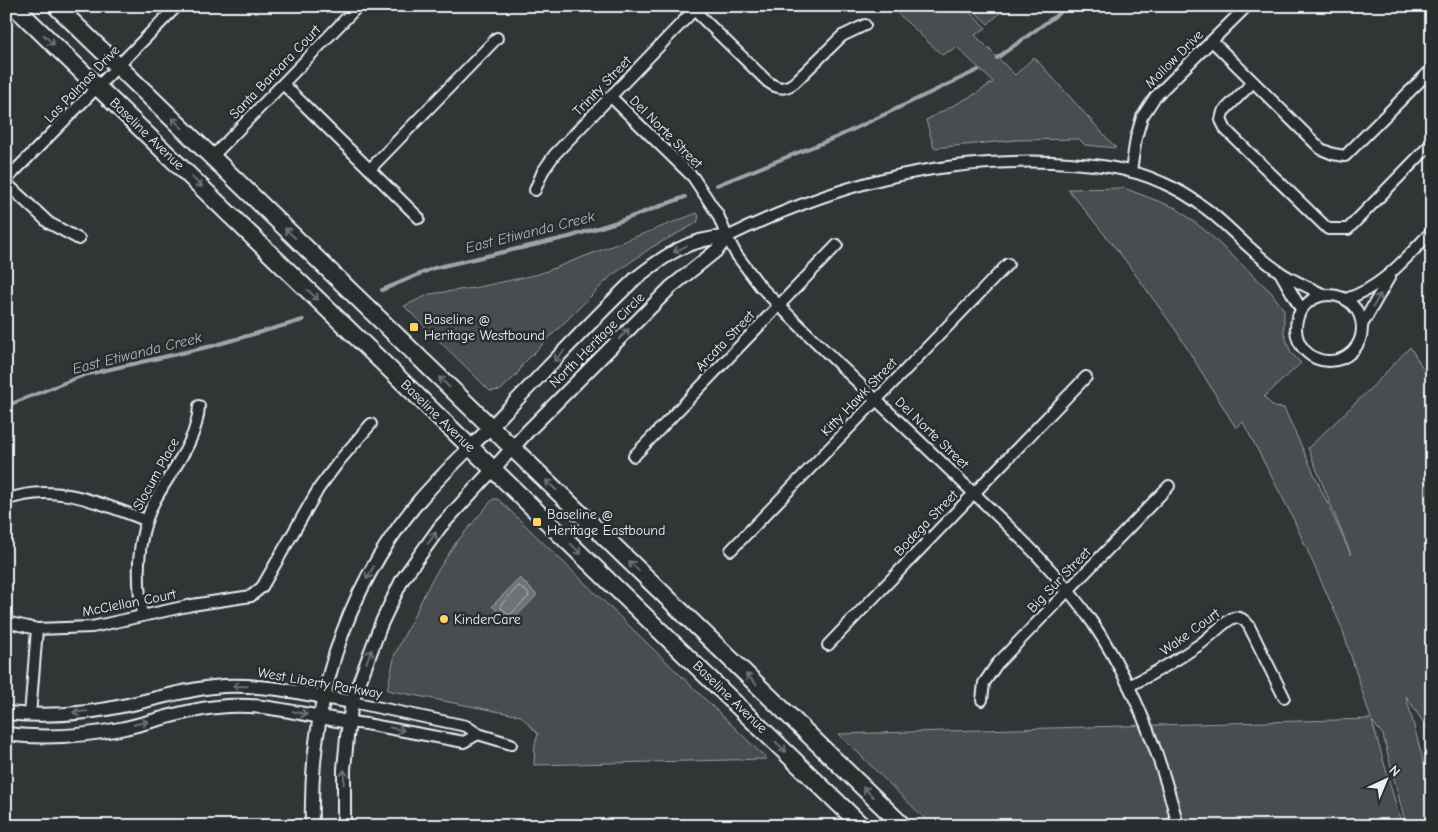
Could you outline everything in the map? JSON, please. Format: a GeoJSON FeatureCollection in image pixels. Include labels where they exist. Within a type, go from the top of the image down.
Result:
{"type":"FeatureCollection","features":[{"type":"Feature","properties":{"kind":"main road","name":"Baseline Avenue"},"geometry":{"type":"LineString","coordinates":[[14,6],[862,826]]}},
{"type":"Feature","properties":{"kind":"main road","name":"Baseline Avenue"},"geometry":{"type":"LineString","coordinates":[[56,6],[903,826]]}},
{"type":"Feature","properties":{"kind":"street","name":"Las Palmas Drive"},"geometry":{"type":"LineString","coordinates":[[6,182],[177,6]]}},
{"type":"Feature","properties":{"kind":"street","name":"Santa Barbara Court"},"geometry":{"type":"LineString","coordinates":[[212,157],[358,6]]}},
{"type":"Feature","properties":{"kind":"street","name":"Mallow Drive"},"geometry":{"type":"LineString","coordinates":[[1131,171],[1136,138],[1142,117],[1155,97],[1248,6]]}},
{"type":"Feature","properties":{"kind":"street"},"geometry":{"type":"LineString","coordinates":[[696,8],[768,82],[781,89],[795,82],[842,36],[865,25]]}},
{"type":"Feature","properties":{"kind":"street","name":"Trinity Street"},"geometry":{"type":"LineString","coordinates":[[535,190],[543,171],[555,154],[696,8]]}},
{"type":"Feature","properties":{"kind":"street"},"geometry":{"type":"LineString","coordinates":[[370,169],[497,38]]}},
{"type":"Feature","properties":{"kind":"street"},"geometry":{"type":"LineString","coordinates":[[1212,41],[1321,149],[1345,156],[1432,69]]}},
{"type":"Feature","properties":{"kind":"street"},"geometry":{"type":"LineString","coordinates":[[1253,82],[1224,112],[1221,120],[1226,130],[1328,229],[1348,229],[1432,143]]}},
{"type":"Feature","properties":{"kind":"street"},"geometry":{"type":"LineString","coordinates":[[283,84],[419,218]]}},
{"type":"Feature","properties":{"kind":"street","name":"Del Norte Street"},"geometry":{"type":"LineString","coordinates":[[611,97],[693,178],[718,215],[727,238],[752,276],[778,305],[974,493],[1032,550],[1068,590],[1100,634],[1129,686],[1149,730],[1165,777],[1178,826]]}},
{"type":"Feature","properties":{"kind":"street","name":"North Heritage Circle"},"geometry":{"type":"LineString","coordinates":[[312,826],[311,792],[313,763],[323,697],[341,636],[372,569],[419,501],[623,291],[649,268],[673,253],[705,239],[727,238],[800,204],[853,186],[908,173],[986,163],[1031,162],[1107,166],[1131,171],[1163,183],[1185,194],[1206,208],[1281,273]]}},
{"type":"Feature","properties":{"kind":"street"},"geometry":{"type":"LineString","coordinates":[[6,182],[49,223],[79,239]]}},
{"type":"Feature","properties":{"kind":"street"},"geometry":{"type":"LineString","coordinates":[[1362,325],[1390,275],[1432,231]]}},
{"type":"Feature","properties":{"kind":"street","name":"North Heritage Circle"},"geometry":{"type":"LineString","coordinates":[[344,826],[344,779],[352,702],[381,624],[402,580],[440,527],[492,468],[671,287],[718,250],[727,238]]}},
{"type":"Feature","properties":{"kind":"street","name":"Arcata Street"},"geometry":{"type":"LineString","coordinates":[[634,456],[837,245]]}},
{"type":"Feature","properties":{"kind":"street","name":"Kitty Hawk Street"},"geometry":{"type":"LineString","coordinates":[[731,550],[1008,264]]}},
{"type":"Feature","properties":{"kind":"street"},"geometry":{"type":"LineString","coordinates":[[1281,273],[1324,294],[1346,299],[1357,310],[1362,325],[1362,335],[1352,352],[1335,361],[1316,359],[1307,354],[1296,337],[1295,327],[1301,309],[1311,299],[1324,294]]}},
{"type":"Feature","properties":{"kind":"street"},"geometry":{"type":"LineString","coordinates":[[1281,273],[1301,309]]}},
{"type":"Feature","properties":{"kind":"street"},"geometry":{"type":"LineString","coordinates":[[1346,299],[1390,275]]}},
{"type":"Feature","properties":{"kind":"street","name":"Bodega Street"},"geometry":{"type":"LineString","coordinates":[[828,645],[1086,377]]}},
{"type":"Feature","properties":{"kind":"street","name":"Slocum Place"},"geometry":{"type":"LineString","coordinates":[[142,616],[138,567],[146,520],[196,430],[199,406]]}},
{"type":"Feature","properties":{"kind":"street","name":"McClellan Court"},"geometry":{"type":"LineString","coordinates":[[6,622],[37,629],[92,627],[192,605],[245,598],[257,593],[319,488],[371,424]]}},
{"type":"Feature","properties":{"kind":"street","name":"Big Sur Street"},"geometry":{"type":"LineString","coordinates":[[982,700],[984,683],[990,673],[1169,486]]}},
{"type":"Feature","properties":{"kind":"street"},"geometry":{"type":"LineString","coordinates":[[6,500],[32,493],[65,494],[92,501],[146,520]]}},
{"type":"Feature","properties":{"kind":"street","name":"Wake Court"},"geometry":{"type":"LineString","coordinates":[[1129,686],[1186,654],[1211,636],[1226,622],[1236,618],[1241,619],[1249,626],[1284,697]]}},
{"type":"Feature","properties":{"kind":"street"},"geometry":{"type":"LineString","coordinates":[[30,715],[37,629]]}},
{"type":"Feature","properties":{"kind":"street","name":"West Liberty Parkway"},"geometry":{"type":"LineString","coordinates":[[6,713],[30,715],[82,712],[110,708],[170,693],[224,686],[266,687],[352,702],[466,726],[478,734],[511,744]]}},
{"type":"Feature","properties":{"kind":"street"},"geometry":{"type":"LineString","coordinates":[[6,734],[47,737],[90,733],[219,706],[274,708],[319,718],[366,724],[464,742],[478,734]]}},
{"type":"Feature","properties":{"kind":"shaded area"},"geometry":{"type":"Polygon","coordinates":[[[890,6],[963,6],[986,28],[975,35],[1015,75],[1034,57],[1116,148],[1085,145],[1079,139],[1016,140],[934,148],[926,120],[977,93],[993,82],[957,47],[942,55],[890,6]]]}},
{"type":"Feature","properties":{"kind":"shaded area"},"geometry":{"type":"Polygon","coordinates":[[[969,6],[1008,6],[988,24],[969,6]]]}},
{"type":"Feature","properties":{"kind":"shaded area"},"geometry":{"type":"Polygon","coordinates":[[[1124,188],[1176,208],[1207,232],[1271,292],[1284,310],[1284,333],[1291,353],[1301,363],[1264,397],[1274,407],[1284,408],[1351,555],[1308,448],[1370,389],[1410,347],[1432,383],[1432,742],[1429,731],[1406,696],[1432,794],[1432,826],[1406,826],[1383,735],[1372,721],[1402,826],[932,826],[839,734],[1371,719],[1342,628],[1292,516],[1243,422],[1236,428],[1177,332],[1125,260],[1068,189],[1124,188]]]}},
{"type":"Feature","properties":{"kind":"shaded area"},"geometry":{"type":"Polygon","coordinates":[[[697,213],[699,216],[697,223],[652,247],[611,276],[523,364],[518,373],[501,390],[490,391],[404,306],[430,294],[474,288],[539,274],[697,213]]]}},
{"type":"Feature","properties":{"kind":"shaded area"},"geometry":{"type":"Polygon","coordinates":[[[493,499],[498,499],[767,759],[534,765],[535,744],[538,734],[521,716],[387,690],[395,654],[431,581],[455,544],[493,499]]]}},
{"type":"Feature","properties":{"kind":"water"},"geometry":{"type":"Polygon","coordinates":[[[520,578],[537,595],[510,623],[492,606],[520,578]]]}},
{"type":"Feature","properties":{"kind":"waterway","name":"East Etiwanda Creek"},"geometry":{"type":"LineString","coordinates":[[997,58],[1069,6]]}},
{"type":"Feature","properties":{"kind":"waterway","name":"East Etiwanda Creek"},"geometry":{"type":"LineString","coordinates":[[717,185],[837,137],[978,70]]}},
{"type":"Feature","properties":{"kind":"waterway","name":"East Etiwanda Creek"},"geometry":{"type":"LineString","coordinates":[[382,290],[434,268],[569,237],[685,197]]}},
{"type":"Feature","properties":{"kind":"waterway","name":"East Etiwanda Creek"},"geometry":{"type":"LineString","coordinates":[[6,406],[84,375],[212,346],[303,320]]}},
{"type":"Feature","properties":{"kind":"place","name":"Baseline @ Heritage Westbound"},"geometry":{"type":"Point","coordinates":[414,327]}},
{"type":"Feature","properties":{"kind":"place","name":"Baseline @ Heritage Eastbound"},"geometry":{"type":"Point","coordinates":[537,522]}},
{"type":"Feature","properties":{"kind":"place","name":"KinderCare"},"geometry":{"type":"Point","coordinates":[444,619]}}]}
